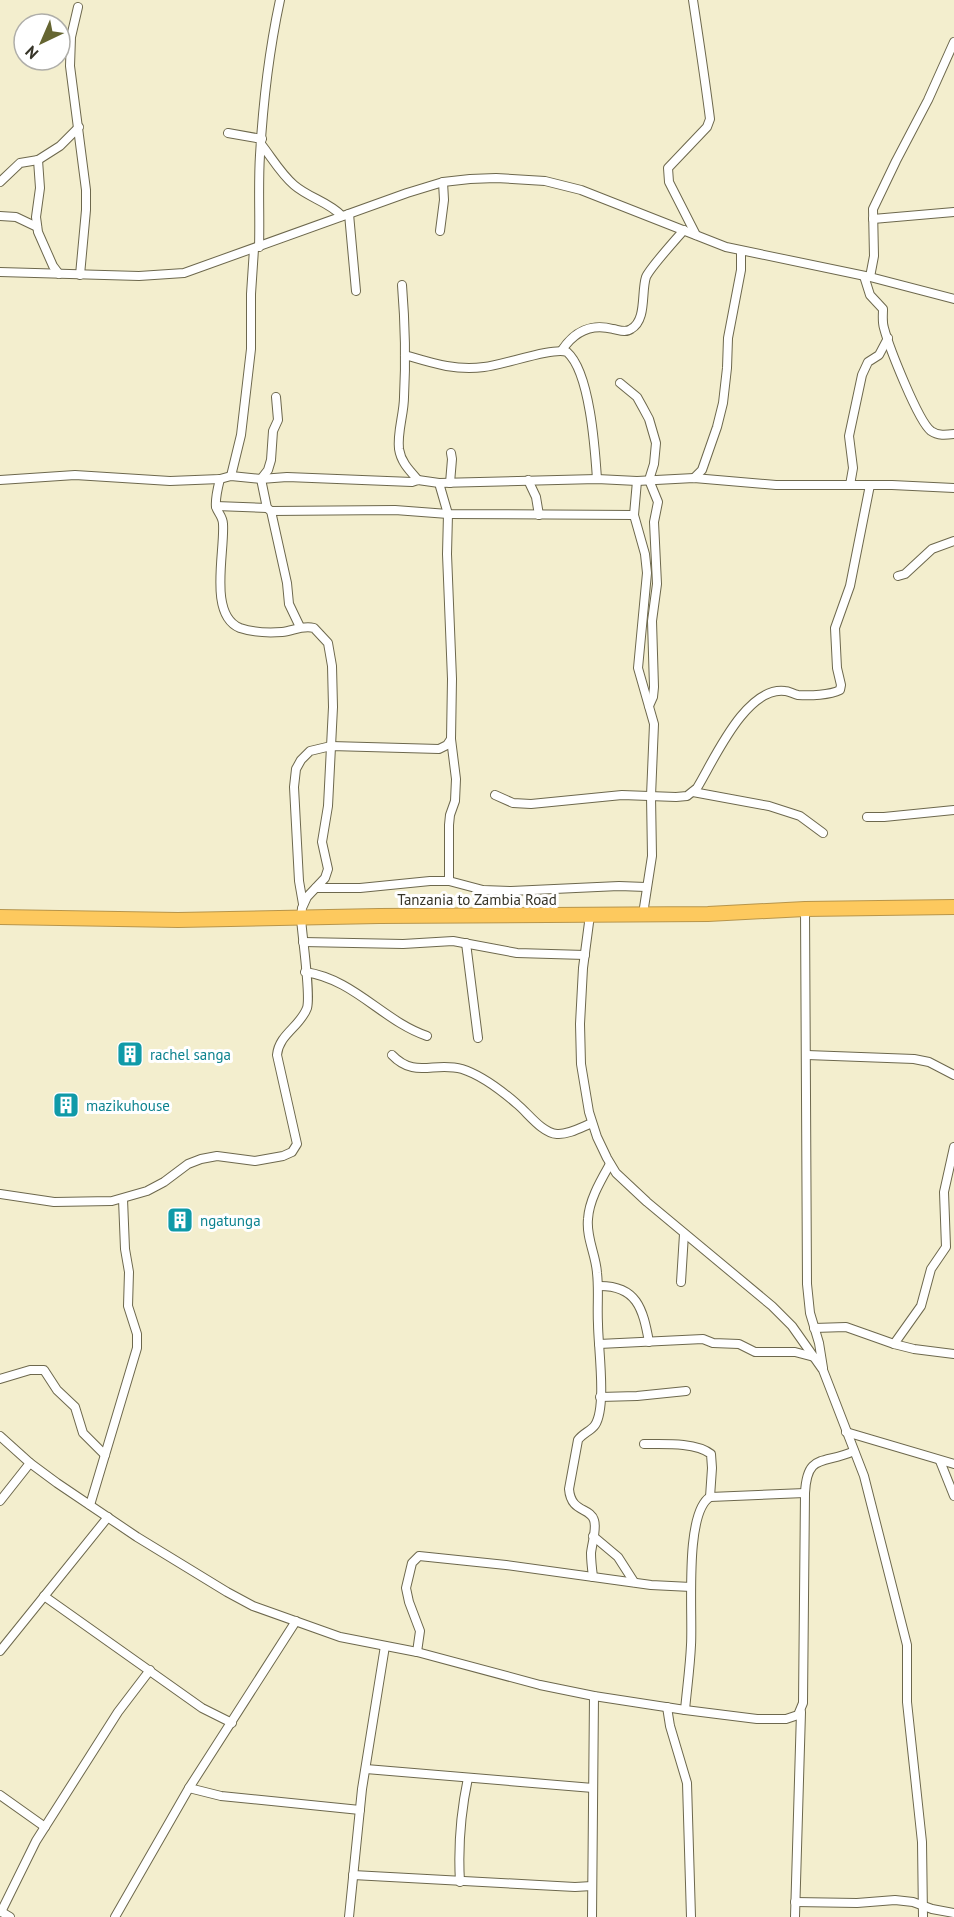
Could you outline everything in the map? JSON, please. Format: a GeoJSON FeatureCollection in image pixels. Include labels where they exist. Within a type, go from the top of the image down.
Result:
{"type":"FeatureCollection","features":[{"type":"Feature","properties":{"kind":"highway","name":"Tanzania to Zambia Road"},"geometry":{"type":"LineString","coordinates":[[0,917],[152,920],[302,911],[590,915],[954,907]]}},
{"type":"Feature","properties":{"kind":"street"},"geometry":{"type":"LineString","coordinates":[[231,476],[241,435],[245,382],[251,349],[251,294],[257,248],[261,142],[280,0]]}},
{"type":"Feature","properties":{"kind":"street"},"geometry":{"type":"LineString","coordinates":[[693,0],[710,119],[707,127],[668,168],[668,174],[669,182],[696,235]]}},
{"type":"Feature","properties":{"kind":"street"},"geometry":{"type":"LineString","coordinates":[[78,7],[71,37],[70,66],[79,127],[86,210],[80,275]]}},
{"type":"Feature","properties":{"kind":"street"},"geometry":{"type":"LineString","coordinates":[[954,42],[928,100],[873,209],[874,256],[867,276],[870,295],[884,309],[884,328],[911,398],[924,424],[933,433],[954,434]]}},
{"type":"Feature","properties":{"kind":"street"},"geometry":{"type":"LineString","coordinates":[[0,182],[20,163],[38,160],[60,146],[79,127]]}},
{"type":"Feature","properties":{"kind":"street"},"geometry":{"type":"LineString","coordinates":[[228,133],[261,142],[283,174],[294,185],[346,215]]}},
{"type":"Feature","properties":{"kind":"street"},"geometry":{"type":"LineString","coordinates":[[38,160],[40,188],[37,227],[45,250],[59,274]]}},
{"type":"Feature","properties":{"kind":"street"},"geometry":{"type":"LineString","coordinates":[[0,272],[156,276],[184,273],[401,195],[443,182],[484,177],[542,180],[581,189],[741,251],[867,276],[954,299]]}},
{"type":"Feature","properties":{"kind":"street"},"geometry":{"type":"LineString","coordinates":[[440,231],[444,200],[443,182]]}},
{"type":"Feature","properties":{"kind":"street"},"geometry":{"type":"LineString","coordinates":[[873,219],[954,212]]}},
{"type":"Feature","properties":{"kind":"street"},"geometry":{"type":"LineString","coordinates":[[346,215],[356,291]]}},
{"type":"Feature","properties":{"kind":"street"},"geometry":{"type":"LineString","coordinates":[[0,216],[25,220],[37,227]]}},
{"type":"Feature","properties":{"kind":"street"},"geometry":{"type":"LineString","coordinates":[[562,350],[573,336],[582,330],[605,327],[624,332],[631,330],[641,316],[647,274],[684,230]]}},
{"type":"Feature","properties":{"kind":"street"},"geometry":{"type":"LineString","coordinates":[[694,478],[702,470],[723,403],[728,368],[728,338],[741,270],[741,251]]}},
{"type":"Feature","properties":{"kind":"street"},"geometry":{"type":"LineString","coordinates":[[402,285],[405,355],[399,450],[403,463],[418,480]]}},
{"type":"Feature","properties":{"kind":"street"},"geometry":{"type":"LineString","coordinates":[[850,485],[853,468],[849,436],[862,375],[868,362],[879,354],[888,338]]}},
{"type":"Feature","properties":{"kind":"street"},"geometry":{"type":"LineString","coordinates":[[405,355],[446,367],[472,368],[562,350],[569,353],[574,359],[589,405],[597,479]]}},
{"type":"Feature","properties":{"kind":"street"},"geometry":{"type":"LineString","coordinates":[[620,382],[637,397],[649,419],[656,442],[654,464],[649,480],[658,502],[654,522],[657,584],[652,621],[654,687],[649,706]]}},
{"type":"Feature","properties":{"kind":"street"},"geometry":{"type":"LineString","coordinates":[[261,479],[268,470],[271,460],[273,431],[278,420],[276,397]]}},
{"type":"Feature","properties":{"kind":"street"},"geometry":{"type":"LineString","coordinates":[[450,483],[451,453]]}},
{"type":"Feature","properties":{"kind":"street"},"geometry":{"type":"LineString","coordinates":[[0,480],[75,475],[170,481],[220,479],[231,476],[350,481],[412,482],[418,480],[439,483],[597,479],[637,482],[694,478],[776,485],[954,488]]}},
{"type":"Feature","properties":{"kind":"street"},"geometry":{"type":"LineString","coordinates":[[220,479],[216,506],[223,520],[220,590],[221,604],[226,617],[236,626],[257,631],[284,632],[300,627],[314,628],[326,640],[329,647],[333,686],[331,746],[328,806],[322,842],[328,869],[325,878],[302,911]]}},
{"type":"Feature","properties":{"kind":"street"},"geometry":{"type":"LineString","coordinates":[[261,479],[288,582],[289,604],[300,627]]}},
{"type":"Feature","properties":{"kind":"street"},"geometry":{"type":"LineString","coordinates":[[528,480],[536,497],[539,515]]}},
{"type":"Feature","properties":{"kind":"street"},"geometry":{"type":"LineString","coordinates":[[637,482],[634,515],[645,554],[647,573],[638,668],[654,724],[651,796],[652,856],[643,914]]}},
{"type":"Feature","properties":{"kind":"street"},"geometry":{"type":"LineString","coordinates":[[439,483],[448,514],[451,739],[456,779],[455,801],[449,825],[449,881]]}},
{"type":"Feature","properties":{"kind":"street"},"geometry":{"type":"LineString","coordinates":[[495,795],[519,804],[622,795],[687,796],[693,792],[741,716],[754,702],[783,690],[802,695],[836,692],[841,688],[837,668],[835,628],[850,586],[870,485]]}},
{"type":"Feature","properties":{"kind":"street"},"geometry":{"type":"LineString","coordinates":[[216,506],[269,510],[395,510],[448,514],[634,515]]}},
{"type":"Feature","properties":{"kind":"street"},"geometry":{"type":"LineString","coordinates":[[898,576],[905,574],[932,549],[954,541]]}},
{"type":"Feature","properties":{"kind":"street"},"geometry":{"type":"LineString","coordinates":[[0,1194],[54,1202],[98,1202],[123,1199],[156,1186],[188,1164],[201,1159],[217,1156],[255,1161],[283,1156],[295,1148],[296,1136],[277,1055],[280,1042],[301,1020],[308,1006],[294,787],[296,769],[301,759],[310,751],[331,746],[439,749],[447,746],[451,739]]}},
{"type":"Feature","properties":{"kind":"street"},"geometry":{"type":"LineString","coordinates":[[693,792],[778,809],[800,816],[823,834]]}},
{"type":"Feature","properties":{"kind":"street"},"geometry":{"type":"LineString","coordinates":[[867,817],[954,810]]}},
{"type":"Feature","properties":{"kind":"street"},"geometry":{"type":"LineString","coordinates":[[316,888],[360,888],[430,881],[449,881],[483,890],[511,891],[646,887]]}},
{"type":"Feature","properties":{"kind":"street"},"geometry":{"type":"LineString","coordinates":[[805,909],[807,1284],[810,1313],[823,1370]]}},
{"type":"Feature","properties":{"kind":"street"},"geometry":{"type":"LineString","coordinates":[[590,915],[579,1024],[581,1064],[592,1123],[610,1164],[631,1189],[783,1316],[823,1370],[864,1476],[906,1645],[907,1702],[921,1842],[923,1917]]}},
{"type":"Feature","properties":{"kind":"street"},"geometry":{"type":"LineString","coordinates":[[303,942],[403,944],[453,940],[517,953],[585,955]]}},
{"type":"Feature","properties":{"kind":"street"},"geometry":{"type":"LineString","coordinates":[[466,943],[478,1038]]}},
{"type":"Feature","properties":{"kind":"street"},"geometry":{"type":"LineString","coordinates":[[305,972],[336,981],[365,998],[400,1025],[428,1036]]}},
{"type":"Feature","properties":{"kind":"street"},"geometry":{"type":"LineString","coordinates":[[392,1055],[408,1068],[448,1067],[462,1069],[477,1076],[515,1102],[545,1130],[553,1134],[560,1135],[592,1123]]}},
{"type":"Feature","properties":{"kind":"street"},"geometry":{"type":"LineString","coordinates":[[807,1056],[914,1059],[929,1062],[954,1075]]}},
{"type":"Feature","properties":{"kind":"street"},"geometry":{"type":"LineString","coordinates":[[894,1344],[921,1306],[931,1269],[945,1249],[944,1192],[954,1147]]}},
{"type":"Feature","properties":{"kind":"street"},"geometry":{"type":"LineString","coordinates":[[593,1577],[593,1518],[575,1506],[569,1489],[577,1444],[580,1436],[596,1424],[600,1397],[602,1379],[598,1286],[588,1231],[588,1218],[598,1187],[610,1164]]}},
{"type":"Feature","properties":{"kind":"street"},"geometry":{"type":"LineString","coordinates":[[90,1505],[137,1348],[137,1334],[128,1306],[129,1272],[125,1249],[123,1199]]}},
{"type":"Feature","properties":{"kind":"street"},"geometry":{"type":"LineString","coordinates":[[681,1282],[684,1234]]}},
{"type":"Feature","properties":{"kind":"street"},"geometry":{"type":"LineString","coordinates":[[945,1249],[954,1253]]}},
{"type":"Feature","properties":{"kind":"street"},"geometry":{"type":"LineString","coordinates":[[598,1286],[622,1290],[634,1298],[643,1313],[649,1342]]}},
{"type":"Feature","properties":{"kind":"street"},"geometry":{"type":"LineString","coordinates":[[814,1328],[849,1327],[894,1344],[954,1354]]}},
{"type":"Feature","properties":{"kind":"street"},"geometry":{"type":"LineString","coordinates":[[599,1344],[703,1339],[713,1343],[739,1344],[755,1352],[795,1352],[814,1357]]}},
{"type":"Feature","properties":{"kind":"street"},"geometry":{"type":"LineString","coordinates":[[0,1379],[30,1370],[44,1370],[57,1390],[75,1407],[83,1433],[105,1455]]}},
{"type":"Feature","properties":{"kind":"street"},"geometry":{"type":"LineString","coordinates":[[600,1397],[686,1391]]}},
{"type":"Feature","properties":{"kind":"street"},"geometry":{"type":"LineString","coordinates":[[846,1432],[954,1464]]}},
{"type":"Feature","properties":{"kind":"street"},"geometry":{"type":"LineString","coordinates":[[0,1436],[30,1463],[90,1505],[238,1599],[340,1637],[417,1652],[540,1685],[594,1696],[685,1710],[775,1720],[794,1718],[801,1712]]}},
{"type":"Feature","properties":{"kind":"street"},"geometry":{"type":"LineString","coordinates":[[644,1444],[671,1444],[706,1450],[711,1454],[710,1497],[702,1505],[697,1520],[691,1587],[691,1645],[685,1710]]}},
{"type":"Feature","properties":{"kind":"street"},"geometry":{"type":"LineString","coordinates":[[795,1917],[803,1690],[805,1492],[808,1470],[812,1465],[854,1451]]}},
{"type":"Feature","properties":{"kind":"street"},"geometry":{"type":"LineString","coordinates":[[940,1461],[954,1497]]}},
{"type":"Feature","properties":{"kind":"street"},"geometry":{"type":"LineString","coordinates":[[0,1501],[30,1463]]}},
{"type":"Feature","properties":{"kind":"street"},"geometry":{"type":"LineString","coordinates":[[710,1497],[805,1492]]}},
{"type":"Feature","properties":{"kind":"street"},"geometry":{"type":"LineString","coordinates":[[0,1651],[108,1517]]}},
{"type":"Feature","properties":{"kind":"street"},"geometry":{"type":"LineString","coordinates":[[593,1536],[618,1557],[634,1582]]}},
{"type":"Feature","properties":{"kind":"street"},"geometry":{"type":"LineString","coordinates":[[417,1652],[420,1631],[406,1592],[408,1576],[416,1557],[473,1561],[691,1587]]}},
{"type":"Feature","properties":{"kind":"street"},"geometry":{"type":"LineString","coordinates":[[44,1596],[202,1708],[232,1724]]}},
{"type":"Feature","properties":{"kind":"street"},"geometry":{"type":"LineString","coordinates":[[115,1917],[189,1788],[296,1621]]}},
{"type":"Feature","properties":{"kind":"street"},"geometry":{"type":"LineString","coordinates":[[349,1917],[360,1810],[385,1646]]}},
{"type":"Feature","properties":{"kind":"street"},"geometry":{"type":"LineString","coordinates":[[10,1917],[0,1912],[36,1841],[112,1722],[150,1670]]}},
{"type":"Feature","properties":{"kind":"street"},"geometry":{"type":"LineString","coordinates":[[592,1917],[594,1696]]}},
{"type":"Feature","properties":{"kind":"street"},"geometry":{"type":"LineString","coordinates":[[667,1707],[670,1726],[687,1783],[691,1917]]}},
{"type":"Feature","properties":{"kind":"street"},"geometry":{"type":"LineString","coordinates":[[366,1769],[593,1788]]}},
{"type":"Feature","properties":{"kind":"street"},"geometry":{"type":"LineString","coordinates":[[460,1882],[459,1860],[468,1778]]}},
{"type":"Feature","properties":{"kind":"street"},"geometry":{"type":"LineString","coordinates":[[189,1788],[221,1796],[360,1810]]}},
{"type":"Feature","properties":{"kind":"street"},"geometry":{"type":"LineString","coordinates":[[0,1795],[45,1827]]}},
{"type":"Feature","properties":{"kind":"street"},"geometry":{"type":"LineString","coordinates":[[353,1875],[460,1882],[592,1886]]}},
{"type":"Feature","properties":{"kind":"street"},"geometry":{"type":"LineString","coordinates":[[795,1902],[857,1903],[895,1900],[924,1904],[932,1909],[954,1913]]}},
{"type":"Feature","properties":{"kind":"place","name":"rachel sanga"},"geometry":{"type":"Point","coordinates":[130,1054]}},
{"type":"Feature","properties":{"kind":"place","name":"mazikuhouse"},"geometry":{"type":"Point","coordinates":[66,1105]}},
{"type":"Feature","properties":{"kind":"place","name":"ngatunga"},"geometry":{"type":"Point","coordinates":[180,1220]}}]}
